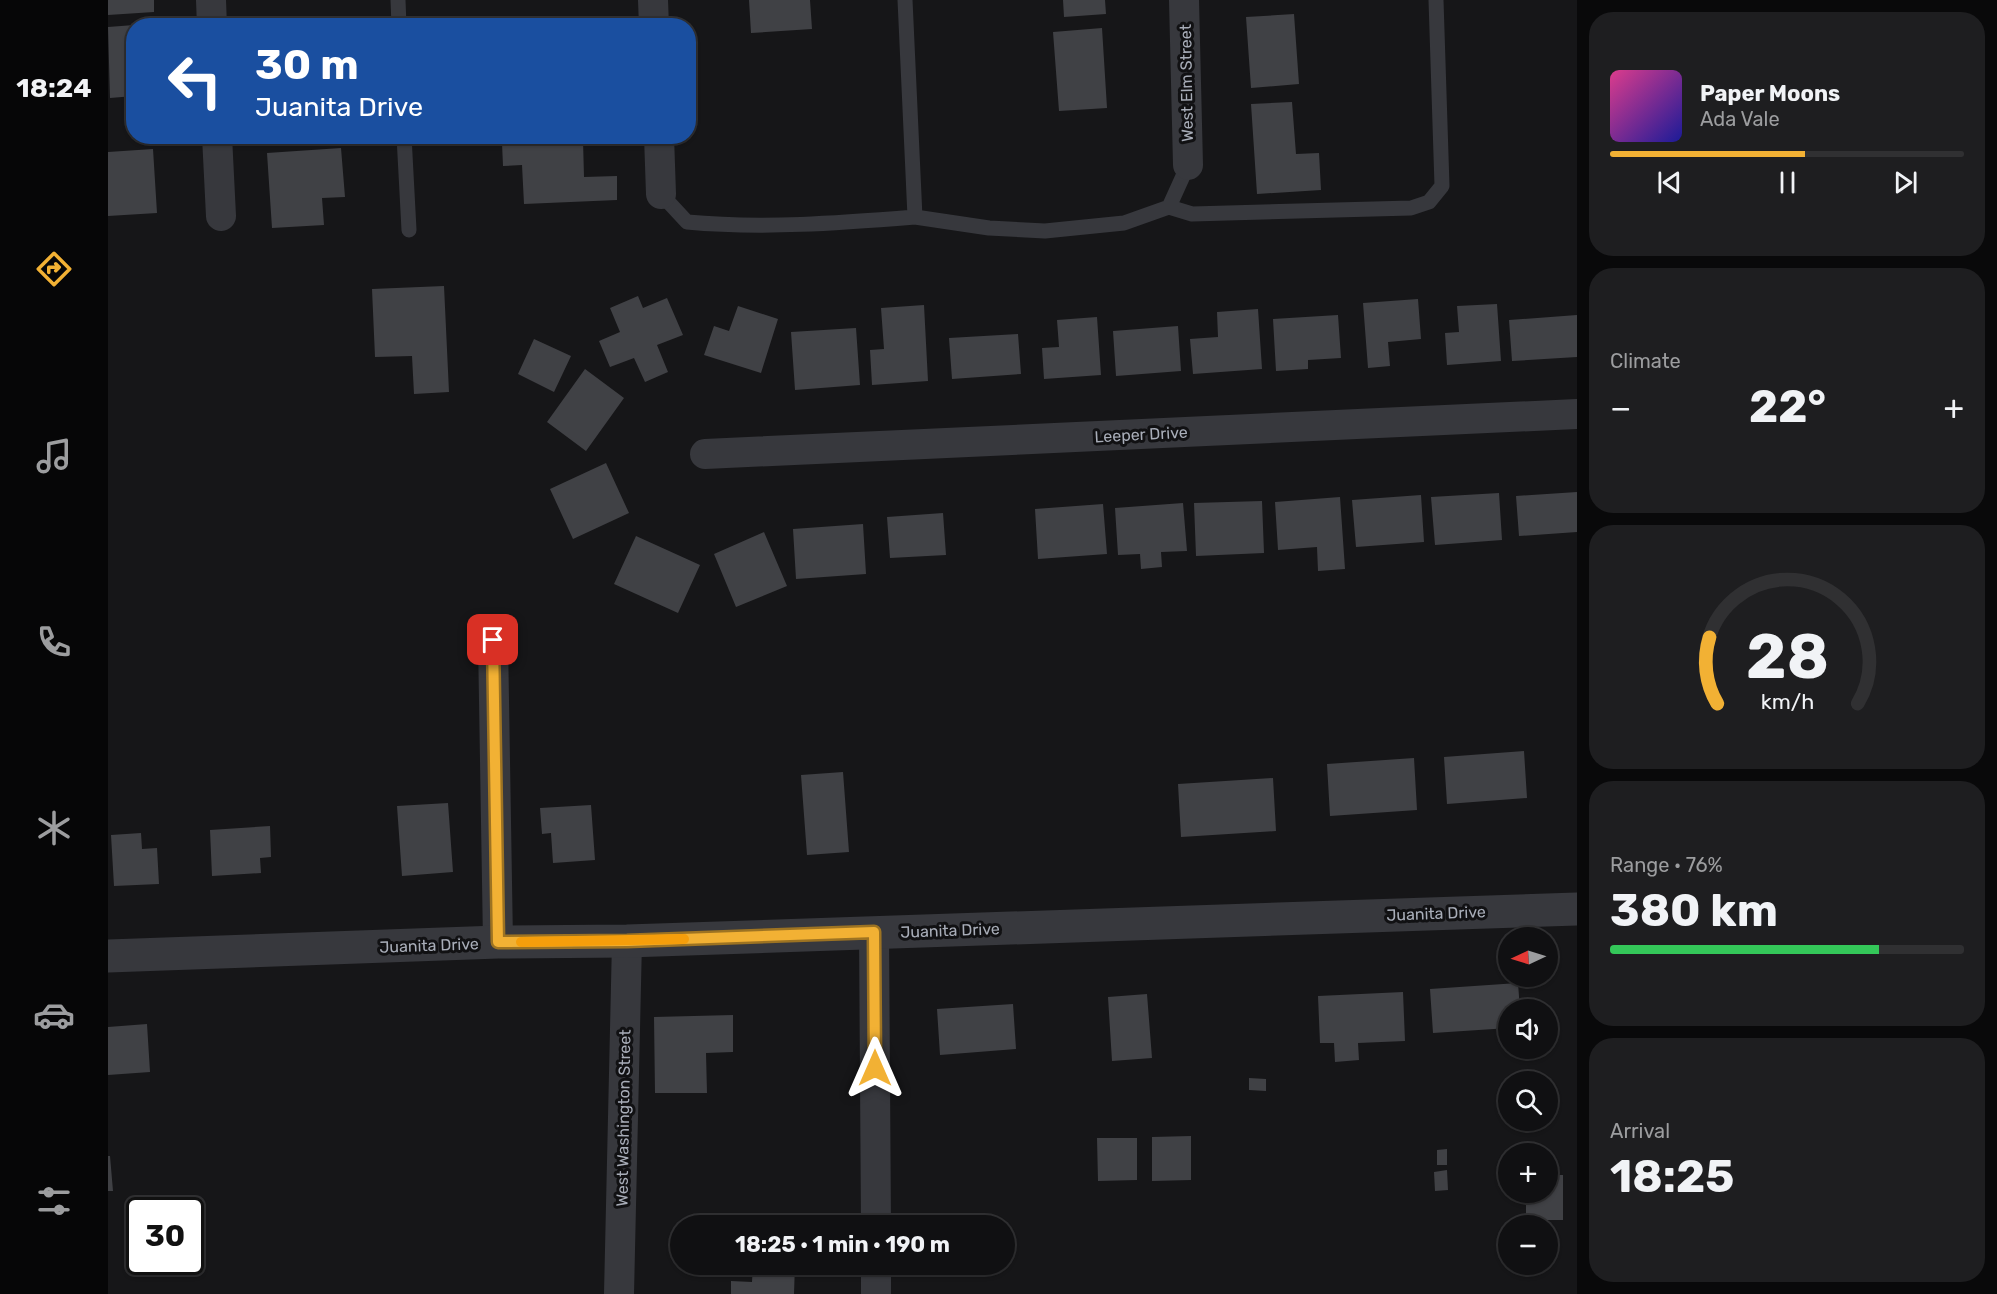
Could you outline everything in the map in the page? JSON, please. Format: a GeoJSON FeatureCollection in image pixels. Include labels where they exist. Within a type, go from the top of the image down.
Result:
{"type":"FeatureCollection","features":[{"type":"Feature","properties":{"kind":"street"},"geometry":{"type":"LineString","coordinates":[[211,0],[212,18]]}},
{"type":"Feature","properties":{"kind":"street"},"geometry":{"type":"LineString","coordinates":[[653,0],[654,18]]}},
{"type":"Feature","properties":{"kind":"street","name":"West Elm Street"},"geometry":{"type":"LineString","coordinates":[[1184,0],[1188,165]]}},
{"type":"Feature","properties":{"kind":"street"},"geometry":{"type":"LineString","coordinates":[[217,144],[221,216]]}},
{"type":"Feature","properties":{"kind":"street"},"geometry":{"type":"LineString","coordinates":[[659,144],[662,194]]}},
{"type":"Feature","properties":{"kind":"street","name":"Leeper Drive"},"geometry":{"type":"LineString","coordinates":[[705,454],[1577,414]]}},
{"type":"Feature","properties":{"kind":"street"},"geometry":{"type":"LineString","coordinates":[[493,640],[498,942]]}},
{"type":"Feature","properties":{"kind":"street","name":"Juanita Drive"},"geometry":{"type":"LineString","coordinates":[[108,956],[1577,909]]}},
{"type":"Feature","properties":{"kind":"street"},"geometry":{"type":"LineString","coordinates":[[874,932],[876,1215]]}},
{"type":"Feature","properties":{"kind":"street","name":"West Washington Street"},"geometry":{"type":"LineString","coordinates":[[619,1294],[627,941]]}},
{"type":"Feature","properties":{"kind":"street"},"geometry":{"type":"LineString","coordinates":[[876,1275],[876,1294]]}},
{"type":"Feature","properties":{"kind":"lane"},"geometry":{"type":"LineString","coordinates":[[398,0],[399,18]]}},
{"type":"Feature","properties":{"kind":"lane"},"geometry":{"type":"LineString","coordinates":[[905,0],[915,217]]}},
{"type":"Feature","properties":{"kind":"lane"},"geometry":{"type":"LineString","coordinates":[[662,194],[687,222],[718,225],[843,223],[915,217],[989,228],[1045,231],[1124,223],[1169,207],[1192,214],[1411,208],[1429,202],[1442,186],[1436,0]]}},
{"type":"Feature","properties":{"kind":"lane"},"geometry":{"type":"LineString","coordinates":[[404,144],[409,230]]}},
{"type":"Feature","properties":{"kind":"lane"},"geometry":{"type":"LineString","coordinates":[[1169,207],[1188,165]]}},
{"type":"Feature","properties":{"kind":"building"},"geometry":{"type":"Polygon","coordinates":[[[108,0],[154,0],[154,12],[108,15],[108,0]]]}},
{"type":"Feature","properties":{"kind":"building"},"geometry":{"type":"Polygon","coordinates":[[[749,0],[810,0],[812,29],[751,33],[749,0]]]}},
{"type":"Feature","properties":{"kind":"building"},"geometry":{"type":"Polygon","coordinates":[[[1063,0],[1105,0],[1106,14],[1064,17],[1063,0]]]}},
{"type":"Feature","properties":{"kind":"building"},"geometry":{"type":"Polygon","coordinates":[[[1294,14],[1299,84],[1251,88],[1246,17],[1294,14]]]}},
{"type":"Feature","properties":{"kind":"building"},"geometry":{"type":"Polygon","coordinates":[[[126,26],[126,97],[110,98],[108,27],[126,26]]]}},
{"type":"Feature","properties":{"kind":"building"},"geometry":{"type":"Polygon","coordinates":[[[1102,28],[1107,108],[1059,111],[1053,32],[1102,28]]]}},
{"type":"Feature","properties":{"kind":"building"},"geometry":{"type":"Polygon","coordinates":[[[1292,102],[1296,154],[1319,153],[1321,190],[1257,194],[1251,104],[1292,102]]]}},
{"type":"Feature","properties":{"kind":"building"},"geometry":{"type":"Polygon","coordinates":[[[502,144],[583,144],[584,177],[617,176],[617,200],[524,204],[522,165],[503,166],[502,144]]]}},
{"type":"Feature","properties":{"kind":"building"},"geometry":{"type":"Polygon","coordinates":[[[341,148],[345,197],[322,198],[324,225],[272,228],[267,153],[341,148]]]}},
{"type":"Feature","properties":{"kind":"building"},"geometry":{"type":"Polygon","coordinates":[[[153,149],[157,213],[108,216],[108,152],[153,149]]]}},
{"type":"Feature","properties":{"kind":"building"},"geometry":{"type":"Polygon","coordinates":[[[444,286],[449,392],[414,394],[412,356],[375,357],[372,289],[444,286]]]}},
{"type":"Feature","properties":{"kind":"building"},"geometry":{"type":"Polygon","coordinates":[[[638,296],[643,308],[667,298],[683,335],[657,345],[668,372],[645,382],[634,358],[610,367],[599,341],[620,332],[610,308],[638,296]]]}},
{"type":"Feature","properties":{"kind":"building"},"geometry":{"type":"Polygon","coordinates":[[[1418,299],[1421,339],[1388,342],[1390,366],[1368,368],[1363,303],[1418,299]]]}},
{"type":"Feature","properties":{"kind":"building"},"geometry":{"type":"Polygon","coordinates":[[[1497,304],[1501,361],[1447,365],[1445,333],[1459,332],[1457,306],[1497,304]]]}},
{"type":"Feature","properties":{"kind":"building"},"geometry":{"type":"Polygon","coordinates":[[[924,305],[928,381],[872,385],[870,350],[884,349],[881,308],[924,305]]]}},
{"type":"Feature","properties":{"kind":"building"},"geometry":{"type":"Polygon","coordinates":[[[738,306],[778,319],[761,373],[704,355],[714,326],[729,331],[738,306]]]}},
{"type":"Feature","properties":{"kind":"building"},"geometry":{"type":"Polygon","coordinates":[[[1258,309],[1262,369],[1193,374],[1190,339],[1218,337],[1217,312],[1258,309]]]}},
{"type":"Feature","properties":{"kind":"building"},"geometry":{"type":"Polygon","coordinates":[[[1338,315],[1341,358],[1308,360],[1308,369],[1276,371],[1273,319],[1338,315]]]}},
{"type":"Feature","properties":{"kind":"building"},"geometry":{"type":"Polygon","coordinates":[[[1577,315],[1577,357],[1512,361],[1509,320],[1577,315]]]}},
{"type":"Feature","properties":{"kind":"building"},"geometry":{"type":"Polygon","coordinates":[[[1097,317],[1101,375],[1044,379],[1042,348],[1059,347],[1057,320],[1097,317]]]}},
{"type":"Feature","properties":{"kind":"building"},"geometry":{"type":"Polygon","coordinates":[[[1178,326],[1181,371],[1116,376],[1113,331],[1178,326]]]}},
{"type":"Feature","properties":{"kind":"building"},"geometry":{"type":"Polygon","coordinates":[[[856,328],[860,385],[795,390],[791,332],[856,328]]]}},
{"type":"Feature","properties":{"kind":"building"},"geometry":{"type":"Polygon","coordinates":[[[1018,334],[1021,374],[952,379],[949,338],[1018,334]]]}},
{"type":"Feature","properties":{"kind":"building"},"geometry":{"type":"Polygon","coordinates":[[[534,339],[571,356],[554,392],[518,374],[534,339]]]}},
{"type":"Feature","properties":{"kind":"building"},"geometry":{"type":"Polygon","coordinates":[[[585,369],[624,398],[586,451],[547,422],[585,369]]]}},
{"type":"Feature","properties":{"kind":"building"},"geometry":{"type":"Polygon","coordinates":[[[606,463],[629,513],[573,539],[550,489],[606,463]]]}},
{"type":"Feature","properties":{"kind":"building"},"geometry":{"type":"Polygon","coordinates":[[[1577,492],[1577,532],[1519,536],[1516,496],[1577,492]]]}},
{"type":"Feature","properties":{"kind":"building"},"geometry":{"type":"Polygon","coordinates":[[[1499,493],[1502,540],[1435,545],[1431,497],[1499,493]]]}},
{"type":"Feature","properties":{"kind":"building"},"geometry":{"type":"Polygon","coordinates":[[[1421,495],[1424,542],[1356,547],[1352,500],[1421,495]]]}},
{"type":"Feature","properties":{"kind":"building"},"geometry":{"type":"Polygon","coordinates":[[[1340,497],[1345,569],[1318,571],[1317,547],[1278,550],[1275,502],[1340,497]]]}},
{"type":"Feature","properties":{"kind":"building"},"geometry":{"type":"Polygon","coordinates":[[[1262,501],[1264,553],[1196,556],[1194,503],[1262,501]]]}},
{"type":"Feature","properties":{"kind":"building"},"geometry":{"type":"Polygon","coordinates":[[[1183,503],[1187,551],[1161,552],[1162,567],[1141,569],[1140,554],[1118,555],[1115,508],[1183,503]]]}},
{"type":"Feature","properties":{"kind":"building"},"geometry":{"type":"Polygon","coordinates":[[[1103,504],[1107,554],[1038,559],[1035,509],[1103,504]]]}},
{"type":"Feature","properties":{"kind":"building"},"geometry":{"type":"Polygon","coordinates":[[[943,513],[946,555],[890,558],[887,517],[943,513]]]}},
{"type":"Feature","properties":{"kind":"building"},"geometry":{"type":"Polygon","coordinates":[[[863,524],[866,574],[796,579],[793,529],[863,524]]]}},
{"type":"Feature","properties":{"kind":"building"},"geometry":{"type":"Polygon","coordinates":[[[764,532],[787,586],[736,607],[714,554],[764,532]]]}},
{"type":"Feature","properties":{"kind":"building"},"geometry":{"type":"Polygon","coordinates":[[[636,536],[700,565],[678,613],[614,584],[636,536]]]}},
{"type":"Feature","properties":{"kind":"building"},"geometry":{"type":"Polygon","coordinates":[[[1524,751],[1527,798],[1447,804],[1444,757],[1524,751]]]}},
{"type":"Feature","properties":{"kind":"building"},"geometry":{"type":"Polygon","coordinates":[[[1414,758],[1417,810],[1330,816],[1327,764],[1414,758]]]}},
{"type":"Feature","properties":{"kind":"building"},"geometry":{"type":"Polygon","coordinates":[[[843,772],[849,852],[807,855],[801,775],[843,772]]]}},
{"type":"Feature","properties":{"kind":"building"},"geometry":{"type":"Polygon","coordinates":[[[1273,778],[1276,831],[1181,837],[1178,784],[1273,778]]]}},
{"type":"Feature","properties":{"kind":"building"},"geometry":{"type":"Polygon","coordinates":[[[448,803],[453,872],[402,876],[397,806],[448,803]]]}},
{"type":"Feature","properties":{"kind":"building"},"geometry":{"type":"Polygon","coordinates":[[[591,805],[595,860],[553,863],[551,833],[542,834],[540,808],[591,805]]]}},
{"type":"Feature","properties":{"kind":"building"},"geometry":{"type":"Polygon","coordinates":[[[270,826],[271,857],[260,858],[261,873],[212,876],[210,830],[270,826]]]}},
{"type":"Feature","properties":{"kind":"building"},"geometry":{"type":"Polygon","coordinates":[[[141,833],[142,849],[157,848],[159,884],[114,886],[111,835],[141,833]]]}},
{"type":"Feature","properties":{"kind":"building"},"geometry":{"type":"Polygon","coordinates":[[[1498,984],[1498,987],[1518,987],[1519,999],[1498,999],[1498,1029],[1433,1033],[1430,989],[1498,984]]]}},
{"type":"Feature","properties":{"kind":"building"},"geometry":{"type":"Polygon","coordinates":[[[1403,992],[1405,1041],[1358,1043],[1359,1060],[1335,1062],[1334,1043],[1320,1043],[1318,996],[1403,992]]]}},
{"type":"Feature","properties":{"kind":"building"},"geometry":{"type":"Polygon","coordinates":[[[1147,994],[1152,1058],[1112,1061],[1108,997],[1147,994]]]}},
{"type":"Feature","properties":{"kind":"building"},"geometry":{"type":"Polygon","coordinates":[[[1013,1004],[1016,1049],[940,1055],[937,1009],[1013,1004]]]}},
{"type":"Feature","properties":{"kind":"building"},"geometry":{"type":"Polygon","coordinates":[[[733,1015],[733,1052],[706,1053],[707,1093],[655,1093],[654,1017],[733,1015]]]}},
{"type":"Feature","properties":{"kind":"building"},"geometry":{"type":"Polygon","coordinates":[[[147,1024],[150,1072],[108,1075],[108,1027],[147,1024]]]}},
{"type":"Feature","properties":{"kind":"building"},"geometry":{"type":"Polygon","coordinates":[[[1249,1078],[1266,1079],[1266,1091],[1249,1090],[1249,1078]]]}},
{"type":"Feature","properties":{"kind":"building"},"geometry":{"type":"Polygon","coordinates":[[[1191,1136],[1191,1180],[1152,1181],[1152,1137],[1191,1136]]]}},
{"type":"Feature","properties":{"kind":"building"},"geometry":{"type":"Polygon","coordinates":[[[1097,1138],[1137,1138],[1137,1180],[1098,1181],[1097,1138]]]}},
{"type":"Feature","properties":{"kind":"building"},"geometry":{"type":"Polygon","coordinates":[[[1447,1149],[1447,1165],[1437,1165],[1437,1150],[1447,1149]]]}},
{"type":"Feature","properties":{"kind":"building"},"geometry":{"type":"Polygon","coordinates":[[[108,1156],[110,1156],[113,1191],[108,1191],[108,1156]]]}},
{"type":"Feature","properties":{"kind":"building"},"geometry":{"type":"Polygon","coordinates":[[[1447,1170],[1448,1190],[1435,1191],[1434,1172],[1447,1170]]]}},
{"type":"Feature","properties":{"kind":"building"},"geometry":{"type":"Polygon","coordinates":[[[1558,1175],[1563,1175],[1563,1220],[1558,1220],[1558,1215],[1526,1215],[1526,1203],[1558,1203],[1558,1175]]]}},
{"type":"Feature","properties":{"kind":"building"},"geometry":{"type":"Polygon","coordinates":[[[752,1275],[795,1275],[794,1294],[731,1294],[731,1281],[752,1282],[752,1275]]]}},
{"type":"Feature","properties":{"kind":"slow traffic"},"geometry":{"type":"LineString","coordinates":[[521,942],[684,939]]}},
{"type":"Feature","properties":{"kind":"route"},"geometry":{"type":"LineString","coordinates":[[493,640],[498,942],[627,941],[874,932],[875,1068]]}}]}
